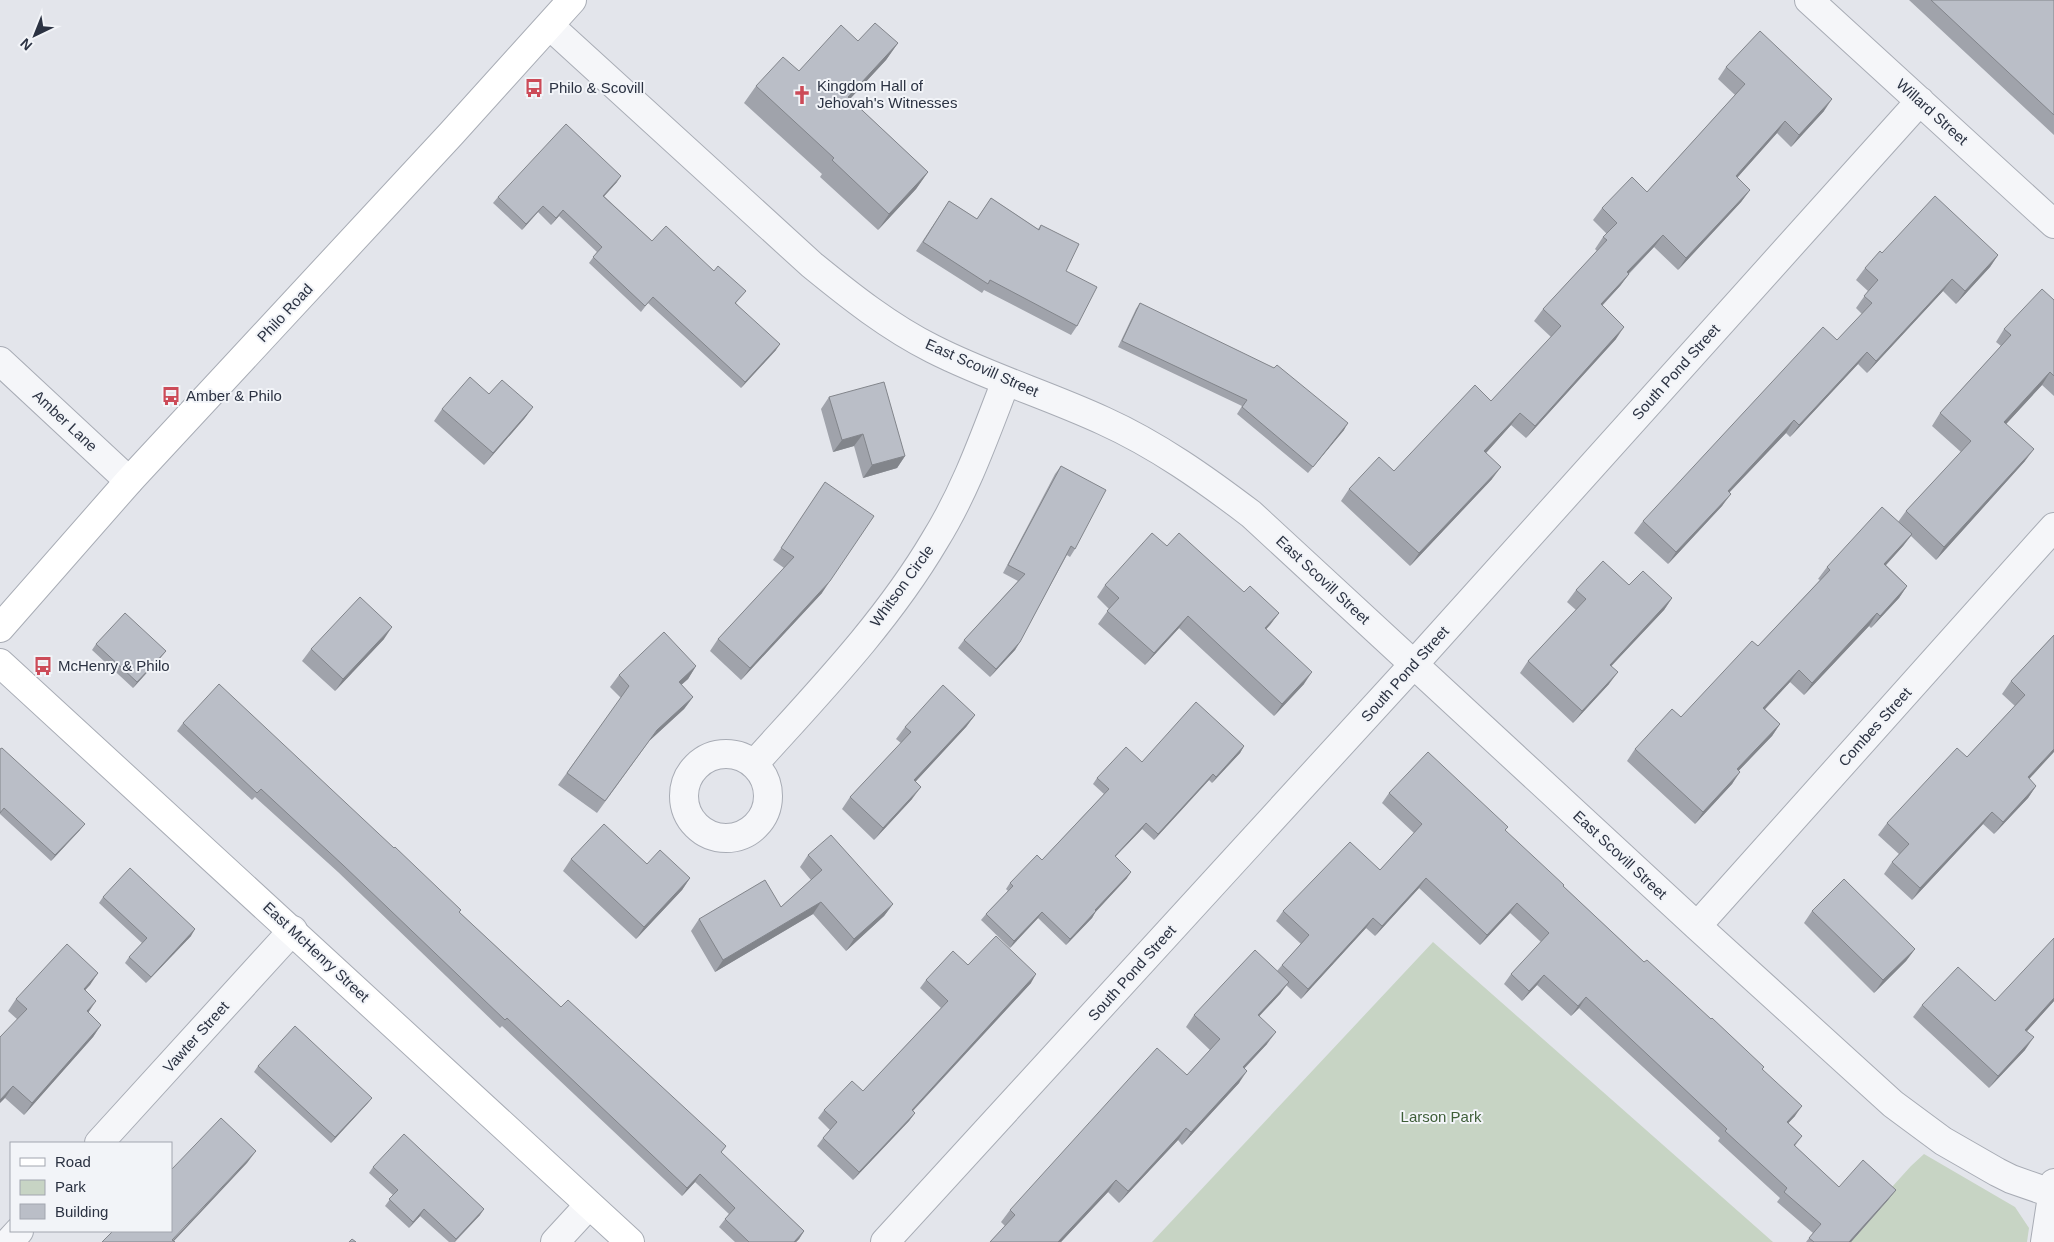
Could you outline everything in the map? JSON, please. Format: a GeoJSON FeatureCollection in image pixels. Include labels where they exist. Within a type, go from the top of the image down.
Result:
{"type":"FeatureCollection","features":[{"type":"Feature","properties":{"kind":"street","name":"Philo Road"},"geometry":{"type":"LineString","coordinates":[[0,628],[129,481],[451,134],[572,0]]}},
{"type":"Feature","properties":{"kind":"street","name":"Willard Street"},"geometry":{"type":"LineString","coordinates":[[1809,0],[2054,224]]}},
{"type":"Feature","properties":{"kind":"street","name":"East Scovill Street"},"geometry":{"type":"LineString","coordinates":[[550,26],[812,265],[850,296],[888,322],[932,348],[970,367],[1112,425],[1175,460],[1220,490],[1251,514],[1697,926],[1893,1104],[1943,1141],[1997,1172],[2011,1179],[2054,1190]]}},
{"type":"Feature","properties":{"kind":"street","name":"South Pond Street"},"geometry":{"type":"LineString","coordinates":[[886,1242],[1414,664],[1920,101]]}},
{"type":"Feature","properties":{"kind":"street","name":"Amber Lane"},"geometry":{"type":"LineString","coordinates":[[0,361],[129,481]]}},
{"type":"Feature","properties":{"kind":"street","name":"Whitson Circle"},"geometry":{"type":"LineString","coordinates":[[754,764],[845,662],[899,595],[930,548],[965,485],[1006,381]]}},
{"type":"Feature","properties":{"kind":"street","name":"Combes Street"},"geometry":{"type":"LineString","coordinates":[[1697,926],[2054,527]]}},
{"type":"Feature","properties":{"kind":"street","name":"East McHenry Street"},"geometry":{"type":"LineString","coordinates":[[0,663],[293,930],[630,1242]]}},
{"type":"Feature","properties":{"kind":"street","name":"Vawter Street"},"geometry":{"type":"LineString","coordinates":[[100,1142],[293,930]]}},
{"type":"Feature","properties":{"kind":"street"},"geometry":{"type":"LineString","coordinates":[[2045,1242],[2054,1190]]}},
{"type":"Feature","properties":{"kind":"street"},"geometry":{"type":"LineString","coordinates":[[555,1242],[589,1205]]}},
{"type":"Feature","properties":{"kind":"street"},"geometry":{"type":"LineString","coordinates":[[9,1242],[18,1232]]}},
{"type":"Feature","properties":{"kind":"green space","name":"Larson Park"},"geometry":{"type":"Polygon","coordinates":[[[1433,942],[1773,1242],[1152,1242],[1433,942]]]}},
{"type":"Feature","properties":{"kind":"green space"},"geometry":{"type":"Polygon","coordinates":[[[1924,1154],[2015,1207],[2029,1228],[2027,1242],[1842,1242],[1924,1154]]]}},
{"type":"Feature","properties":{"kind":"building"},"geometry":{"type":"Polygon","coordinates":[[[1931,0],[2054,0],[2054,115],[1931,0]]]}},
{"type":"Feature","properties":{"kind":"building"},"geometry":{"type":"Polygon","coordinates":[[[875,23],[898,43],[848,97],[928,172],[889,214],[832,160],[834,158],[756,86],[783,57],[799,71],[841,25],[858,41],[875,23]]]}},
{"type":"Feature","properties":{"kind":"building"},"geometry":{"type":"Polygon","coordinates":[[[1760,31],[1832,99],[1799,135],[1785,121],[1736,176],[1750,190],[1686,258],[1663,235],[1627,272],[1629,274],[1601,304],[1624,327],[1535,426],[1520,413],[1484,451],[1501,467],[1419,553],[1349,489],[1379,457],[1394,471],[1475,385],[1491,401],[1561,326],[1543,309],[1607,240],[1603,237],[1617,223],[1602,208],[1632,177],[1647,192],[1745,84],[1726,67],[1760,31]]]}},
{"type":"Feature","properties":{"kind":"building"},"geometry":{"type":"Polygon","coordinates":[[[566,124],[621,176],[603,196],[652,241],[666,226],[714,271],[718,266],[746,291],[735,303],[780,344],[745,382],[653,297],[645,306],[593,257],[602,247],[563,210],[556,218],[543,206],[526,224],[498,197],[566,124]]]}},
{"type":"Feature","properties":{"kind":"building"},"geometry":{"type":"Polygon","coordinates":[[[1935,196],[1998,255],[1965,291],[1952,279],[1876,361],[1867,352],[1799,425],[1794,420],[1728,491],[1731,494],[1676,552],[1643,521],[1823,327],[1837,340],[1872,303],[1864,296],[1878,280],[1865,268],[1880,251],[1882,253],[1935,196]]]}},
{"type":"Feature","properties":{"kind":"building"},"geometry":{"type":"Polygon","coordinates":[[[991,198],[1039,230],[1041,225],[1079,244],[1066,271],[1097,287],[1077,326],[990,280],[988,284],[923,242],[949,201],[977,219],[991,198]]]}},
{"type":"Feature","properties":{"kind":"building"},"geometry":{"type":"Polygon","coordinates":[[[2042,289],[2054,300],[2054,376],[2050,372],[2004,422],[2034,449],[1944,547],[1906,511],[1971,441],[1940,413],[2011,335],[2004,329],[2042,289]]]}},
{"type":"Feature","properties":{"kind":"building"},"geometry":{"type":"Polygon","coordinates":[[[1140,303],[1274,368],[1277,365],[1348,423],[1313,467],[1242,407],[1247,400],[1122,341],[1140,303]]]}},
{"type":"Feature","properties":{"kind":"building"},"geometry":{"type":"Polygon","coordinates":[[[470,377],[489,394],[502,380],[533,407],[493,453],[442,409],[470,377]]]}},
{"type":"Feature","properties":{"kind":"building"},"geometry":{"type":"Polygon","coordinates":[[[884,382],[905,456],[872,465],[863,434],[842,440],[829,397],[884,382]]]}},
{"type":"Feature","properties":{"kind":"building"},"geometry":{"type":"Polygon","coordinates":[[[1061,466],[1106,490],[1075,549],[1071,546],[1020,642],[996,669],[964,640],[1025,574],[1008,565],[1061,466]]]}},
{"type":"Feature","properties":{"kind":"building"},"geometry":{"type":"Polygon","coordinates":[[[825,482],[874,516],[830,581],[750,668],[718,639],[794,557],[781,548],[825,482]]]}},
{"type":"Feature","properties":{"kind":"building"},"geometry":{"type":"Polygon","coordinates":[[[1882,507],[1912,534],[1884,564],[1907,586],[1880,616],[1877,613],[1812,683],[1799,670],[1763,708],[1780,724],[1737,769],[1740,772],[1703,812],[1635,749],[1672,709],[1681,717],[1752,641],[1758,646],[1830,570],[1827,567],[1882,507]]]}},
{"type":"Feature","properties":{"kind":"building"},"geometry":{"type":"Polygon","coordinates":[[[1152,533],[1167,546],[1179,533],[1244,592],[1250,586],[1279,613],[1265,628],[1312,672],[1282,704],[1188,616],[1154,653],[1107,611],[1119,598],[1105,585],[1152,533]]]}},
{"type":"Feature","properties":{"kind":"building"},"geometry":{"type":"Polygon","coordinates":[[[1603,561],[1629,585],[1643,571],[1672,598],[1610,665],[1618,672],[1582,711],[1528,661],[1586,599],[1576,590],[1603,561]]]}},
{"type":"Feature","properties":{"kind":"building"},"geometry":{"type":"Polygon","coordinates":[[[360,597],[392,627],[343,679],[311,649],[360,597]]]}},
{"type":"Feature","properties":{"kind":"building"},"geometry":{"type":"Polygon","coordinates":[[[125,613],[166,651],[137,682],[96,644],[125,613]]]}},
{"type":"Feature","properties":{"kind":"building"},"geometry":{"type":"Polygon","coordinates":[[[664,632],[696,666],[679,682],[693,697],[657,730],[605,801],[567,773],[629,686],[619,675],[664,632]]]}},
{"type":"Feature","properties":{"kind":"building"},"geometry":{"type":"Polygon","coordinates":[[[2054,635],[2054,749],[2028,777],[2036,786],[2003,822],[1992,812],[1920,888],[1892,862],[1909,844],[1887,823],[1957,748],[1967,757],[2025,695],[2011,681],[2054,635]]]}},
{"type":"Feature","properties":{"kind":"building"},"geometry":{"type":"Polygon","coordinates":[[[219,684],[395,847],[461,910],[459,912],[561,1007],[568,1000],[726,1146],[721,1152],[804,1231],[794,1242],[749,1242],[725,1219],[735,1208],[700,1174],[687,1188],[507,1018],[505,1020],[261,789],[257,793],[183,723],[219,684]]]}},
{"type":"Feature","properties":{"kind":"building"},"geometry":{"type":"Polygon","coordinates":[[[943,685],[975,715],[914,780],[921,787],[883,828],[850,797],[911,732],[905,727],[943,685]]]}},
{"type":"Feature","properties":{"kind":"building"},"geometry":{"type":"Polygon","coordinates":[[[1196,702],[1244,746],[1216,777],[1213,774],[1158,834],[1146,823],[1115,856],[1131,872],[1070,939],[1042,912],[1014,941],[986,914],[1013,886],[1010,883],[1037,855],[1042,860],[1109,789],[1097,778],[1126,747],[1142,762],[1196,702]]]}},
{"type":"Feature","properties":{"kind":"building"},"geometry":{"type":"Polygon","coordinates":[[[2,748],[85,824],[55,855],[4,808],[0,813],[0,749],[2,748]]]}},
{"type":"Feature","properties":{"kind":"building"},"geometry":{"type":"Polygon","coordinates":[[[1428,752],[1508,827],[1505,830],[1563,886],[1644,962],[1647,960],[1712,1018],[1764,1067],[1762,1069],[1802,1106],[1787,1122],[1802,1136],[1794,1145],[1839,1187],[1863,1160],[1896,1190],[1849,1242],[1814,1242],[1809,1238],[1821,1224],[1784,1192],[1787,1188],[1725,1131],[1727,1129],[1586,997],[1578,1006],[1544,975],[1529,991],[1511,974],[1549,933],[1517,903],[1487,935],[1426,878],[1382,926],[1373,918],[1308,989],[1282,965],[1309,935],[1283,911],[1350,842],[1380,870],[1422,824],[1389,793],[1428,752]]]}},
{"type":"Feature","properties":{"kind":"building"},"geometry":{"type":"Polygon","coordinates":[[[604,824],[647,864],[660,850],[690,878],[644,927],[571,859],[604,824]]]}},
{"type":"Feature","properties":{"kind":"building"},"geometry":{"type":"Polygon","coordinates":[[[831,835],[893,904],[854,939],[821,902],[723,960],[699,919],[765,880],[781,907],[822,870],[808,855],[831,835]]]}},
{"type":"Feature","properties":{"kind":"building"},"geometry":{"type":"Polygon","coordinates":[[[130,868],[195,929],[151,977],[129,957],[147,938],[103,897],[130,868]]]}},
{"type":"Feature","properties":{"kind":"building"},"geometry":{"type":"Polygon","coordinates":[[[1844,879],[1915,949],[1883,980],[1812,911],[1844,879]]]}},
{"type":"Feature","properties":{"kind":"building"},"geometry":{"type":"Polygon","coordinates":[[[996,936],[1036,974],[912,1110],[915,1113],[859,1172],[823,1138],[837,1122],[824,1110],[852,1081],[863,1091],[948,1001],[926,980],[953,951],[968,965],[996,936]]]}},
{"type":"Feature","properties":{"kind":"building"},"geometry":{"type":"Polygon","coordinates":[[[2054,938],[2054,998],[2025,1030],[2034,1037],[1998,1076],[1922,1005],[1958,967],[1995,1001],[2054,938]]]}},
{"type":"Feature","properties":{"kind":"building"},"geometry":{"type":"Polygon","coordinates":[[[67,944],[98,973],[84,989],[96,1001],[87,1011],[101,1025],[32,1103],[13,1086],[0,1100],[0,1037],[27,1009],[16,999],[67,944]]]}},
{"type":"Feature","properties":{"kind":"building"},"geometry":{"type":"Polygon","coordinates":[[[1255,950],[1289,982],[1258,1015],[1276,1032],[1243,1067],[1247,1071],[1191,1132],[1186,1128],[1128,1191],[1116,1180],[1058,1242],[990,1242],[1015,1215],[1010,1210],[1157,1048],[1187,1075],[1220,1039],[1194,1015],[1255,950]]]}},
{"type":"Feature","properties":{"kind":"building"},"geometry":{"type":"Polygon","coordinates":[[[295,1026],[372,1098],[335,1137],[258,1066],[295,1026]]]}},
{"type":"Feature","properties":{"kind":"building"},"geometry":{"type":"Polygon","coordinates":[[[221,1118],[256,1151],[172,1240],[175,1242],[102,1242],[112,1232],[172,1232],[172,1169],[221,1118]]]}},
{"type":"Feature","properties":{"kind":"building"},"geometry":{"type":"Polygon","coordinates":[[[404,1134],[484,1209],[456,1239],[424,1209],[413,1222],[389,1199],[398,1190],[373,1167],[404,1134]]]}},
{"type":"Feature","properties":{"kind":"place","name":"Philo & Scovill"},"geometry":{"type":"Point","coordinates":[534,88]}},
{"type":"Feature","properties":{"kind":"place","name":"Kingdom Hall of Jehovah's Witnesses"},"geometry":{"type":"Point","coordinates":[802,95]}},
{"type":"Feature","properties":{"kind":"place","name":"Amber & Philo"},"geometry":{"type":"Point","coordinates":[171,396]}},
{"type":"Feature","properties":{"kind":"place","name":"McHenry & Philo"},"geometry":{"type":"Point","coordinates":[43,666]}}]}
